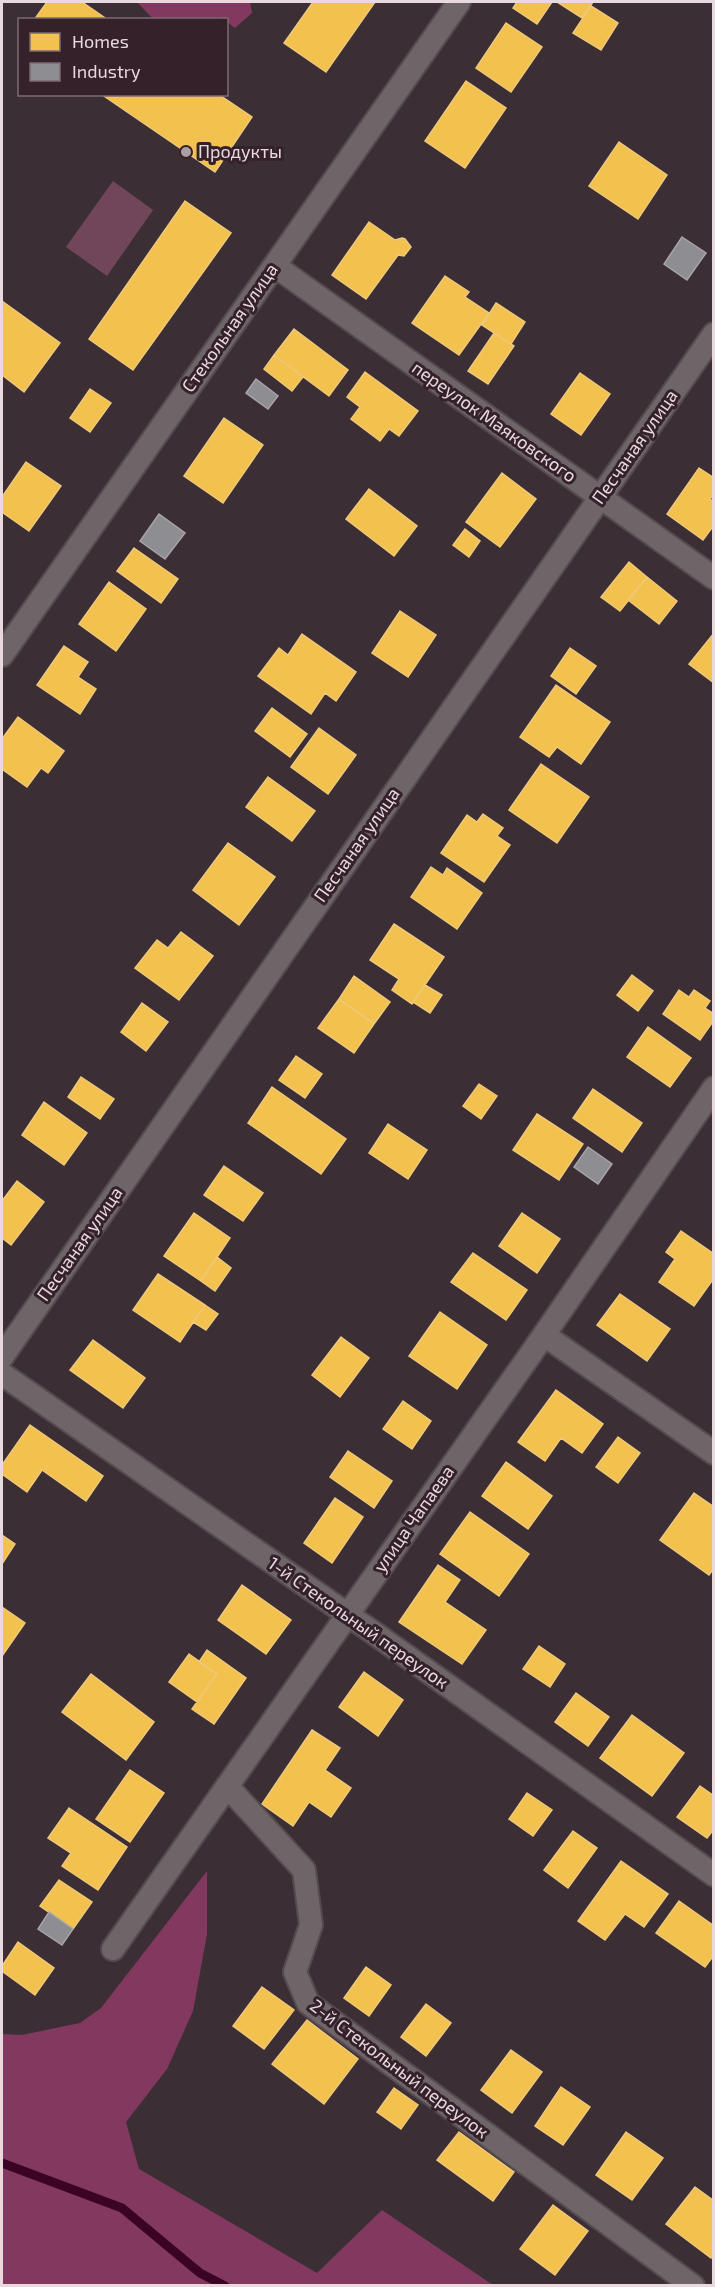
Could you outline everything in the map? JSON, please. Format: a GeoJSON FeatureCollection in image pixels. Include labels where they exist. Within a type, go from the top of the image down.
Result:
{"type":"FeatureCollection","features":[{"type":"Feature","properties":{"kind":"street","name":"Стекольная улица"},"geometry":{"type":"LineString","coordinates":[[2,655],[459,2]]}},
{"type":"Feature","properties":{"kind":"street","name":"переулок Маяковского"},"geometry":{"type":"LineString","coordinates":[[275,266],[714,578]]}},
{"type":"Feature","properties":{"kind":"street","name":"Песчаная улица"},"geometry":{"type":"LineString","coordinates":[[2,1357],[714,334]]}},
{"type":"Feature","properties":{"kind":"street","name":"улица Чапаева"},"geometry":{"type":"LineString","coordinates":[[113,1949],[544,1335],[714,1088]]}},
{"type":"Feature","properties":{"kind":"street"},"geometry":{"type":"LineString","coordinates":[[544,1335],[714,1453]]}},
{"type":"Feature","properties":{"kind":"street","name":"1-й Стекольный переулок"},"geometry":{"type":"LineString","coordinates":[[2,1374],[714,1875]]}},
{"type":"Feature","properties":{"kind":"street","name":"2-й Стекольный переулок"},"geometry":{"type":"LineString","coordinates":[[227,1786],[304,1870],[311,1925],[295,1972],[308,2003],[693,2286]]}},
{"type":"Feature","properties":{"kind":"shaded area"},"geometry":{"type":"Polygon","coordinates":[[[137,2],[250,2],[252,13],[235,28],[228,23],[228,18],[152,18],[137,2]]]}},
{"type":"Feature","properties":{"kind":"shaded area"},"geometry":{"type":"Polygon","coordinates":[[[113,181],[153,210],[107,276],[66,247],[113,181]]]}},
{"type":"Feature","properties":{"kind":"shaded area"},"geometry":{"type":"Polygon","coordinates":[[[207,1871],[207,1934],[193,2011],[167,2069],[126,2122],[139,2169],[317,2273],[382,2210],[493,2285],[2,2285],[2,2034],[22,2035],[80,2023],[101,2008],[207,1871]]]}},
{"type":"Feature","properties":{"kind":"building: Homes"},"geometry":{"type":"Polygon","coordinates":[[[47,2],[82,2],[105,18],[35,18],[47,2]]]}},
{"type":"Feature","properties":{"kind":"building: Homes"},"geometry":{"type":"Polygon","coordinates":[[[313,2],[375,2],[326,72],[284,43],[313,2]]]}},
{"type":"Feature","properties":{"kind":"building: Homes"},"geometry":{"type":"Polygon","coordinates":[[[517,2],[552,2],[537,24],[513,8],[517,2]]]}},
{"type":"Feature","properties":{"kind":"building: Homes"},"geometry":{"type":"Polygon","coordinates":[[[557,2],[593,2],[582,18],[557,2]]]}},
{"type":"Feature","properties":{"kind":"building: Homes"},"geometry":{"type":"Polygon","coordinates":[[[591,6],[618,23],[601,50],[573,33],[591,6]]]}},
{"type":"Feature","properties":{"kind":"building: Homes"},"geometry":{"type":"Polygon","coordinates":[[[506,23],[542,47],[511,92],[476,68],[506,23]]]}},
{"type":"Feature","properties":{"kind":"building: Homes"},"geometry":{"type":"Polygon","coordinates":[[[466,81],[506,108],[465,168],[425,141],[466,81]]]}},
{"type":"Feature","properties":{"kind":"building: Homes"},"geometry":{"type":"Polygon","coordinates":[[[104,96],[221,96],[252,117],[215,172],[104,96]]]}},
{"type":"Feature","properties":{"kind":"building: Homes"},"geometry":{"type":"Polygon","coordinates":[[[619,142],[667,175],[638,219],[589,186],[619,142]]]}},
{"type":"Feature","properties":{"kind":"building: Homes"},"geometry":{"type":"Polygon","coordinates":[[[185,201],[231,233],[133,370],[89,339],[185,201]]]}},
{"type":"Feature","properties":{"kind":"building: Homes"},"geometry":{"type":"Polygon","coordinates":[[[369,222],[395,240],[405,239],[411,247],[404,256],[398,255],[366,299],[332,275],[369,222]]]}},
{"type":"Feature","properties":{"kind":"building: Homes"},"geometry":{"type":"Polygon","coordinates":[[[445,276],[469,292],[465,297],[489,313],[459,355],[412,323],[445,276]]]}},
{"type":"Feature","properties":{"kind":"building: Homes"},"geometry":{"type":"Polygon","coordinates":[[[2,301],[60,343],[24,392],[2,375],[2,301]]]}},
{"type":"Feature","properties":{"kind":"building: Homes"},"geometry":{"type":"Polygon","coordinates":[[[496,303],[525,322],[511,344],[482,325],[496,303]]]}},
{"type":"Feature","properties":{"kind":"building: Homes"},"geometry":{"type":"Polygon","coordinates":[[[294,329],[348,370],[329,396],[274,355],[294,329]]]}},
{"type":"Feature","properties":{"kind":"building: Homes"},"geometry":{"type":"Polygon","coordinates":[[[494,333],[514,346],[488,384],[468,371],[494,333]]]}},
{"type":"Feature","properties":{"kind":"building: Homes"},"geometry":{"type":"Polygon","coordinates":[[[274,355],[303,377],[292,391],[264,369],[274,355]]]}},
{"type":"Feature","properties":{"kind":"building: Homes"},"geometry":{"type":"Polygon","coordinates":[[[365,372],[418,411],[399,436],[389,429],[380,441],[351,419],[360,407],[347,397],[365,372]]]}},
{"type":"Feature","properties":{"kind":"building: Homes"},"geometry":{"type":"Polygon","coordinates":[[[580,373],[610,394],[581,435],[551,414],[580,373]]]}},
{"type":"Feature","properties":{"kind":"building: Homes"},"geometry":{"type":"Polygon","coordinates":[[[90,389],[111,403],[90,432],[70,418],[90,389]]]}},
{"type":"Feature","properties":{"kind":"building: Homes"},"geometry":{"type":"Polygon","coordinates":[[[224,418],[263,445],[223,503],[184,476],[224,418]]]}},
{"type":"Feature","properties":{"kind":"building: Homes"},"geometry":{"type":"Polygon","coordinates":[[[26,462],[61,486],[29,531],[2,512],[2,497],[26,462]]]}},
{"type":"Feature","properties":{"kind":"building: Homes"},"geometry":{"type":"Polygon","coordinates":[[[699,468],[714,478],[714,494],[710,499],[714,502],[714,525],[703,540],[667,514],[699,468]]]}},
{"type":"Feature","properties":{"kind":"building: Homes"},"geometry":{"type":"Polygon","coordinates":[[[502,473],[536,499],[500,547],[466,522],[502,473]]]}},
{"type":"Feature","properties":{"kind":"building: Homes"},"geometry":{"type":"Polygon","coordinates":[[[369,489],[417,526],[394,556],[346,519],[369,489]]]}},
{"type":"Feature","properties":{"kind":"building: Homes"},"geometry":{"type":"Polygon","coordinates":[[[465,529],[480,541],[469,557],[453,545],[465,529]]]}},
{"type":"Feature","properties":{"kind":"building: Homes"},"geometry":{"type":"Polygon","coordinates":[[[134,548],[178,579],[161,603],[117,571],[134,548]]]}},
{"type":"Feature","properties":{"kind":"building: Homes"},"geometry":{"type":"Polygon","coordinates":[[[629,562],[647,577],[620,611],[601,597],[629,562]]]}},
{"type":"Feature","properties":{"kind":"building: Homes"},"geometry":{"type":"Polygon","coordinates":[[[647,577],[677,601],[659,624],[628,600],[647,577]]]}},
{"type":"Feature","properties":{"kind":"building: Homes"},"geometry":{"type":"Polygon","coordinates":[[[109,582],[146,609],[116,651],[79,624],[109,582]]]}},
{"type":"Feature","properties":{"kind":"building: Homes"},"geometry":{"type":"Polygon","coordinates":[[[400,611],[436,635],[408,677],[372,653],[400,611]]]}},
{"type":"Feature","properties":{"kind":"building: Homes"},"geometry":{"type":"Polygon","coordinates":[[[714,633],[714,683],[689,664],[714,633]]]}},
{"type":"Feature","properties":{"kind":"building: Homes"},"geometry":{"type":"Polygon","coordinates":[[[302,634],[356,672],[336,701],[325,693],[311,714],[258,676],[279,648],[288,655],[302,634]]]}},
{"type":"Feature","properties":{"kind":"building: Homes"},"geometry":{"type":"Polygon","coordinates":[[[64,646],[88,662],[78,677],[96,689],[80,714],[37,685],[64,646]]]}},
{"type":"Feature","properties":{"kind":"building: Homes"},"geometry":{"type":"Polygon","coordinates":[[[570,648],[596,666],[576,694],[551,676],[570,648]]]}},
{"type":"Feature","properties":{"kind":"building: Homes"},"geometry":{"type":"Polygon","coordinates":[[[556,685],[610,722],[581,764],[557,747],[549,757],[520,737],[556,685]]]}},
{"type":"Feature","properties":{"kind":"building: Homes"},"geometry":{"type":"Polygon","coordinates":[[[272,708],[307,734],[290,757],[255,731],[272,708]]]}},
{"type":"Feature","properties":{"kind":"building: Homes"},"geometry":{"type":"Polygon","coordinates":[[[18,717],[64,751],[48,773],[41,768],[27,787],[2,769],[2,739],[18,717]]]}},
{"type":"Feature","properties":{"kind":"building: Homes"},"geometry":{"type":"Polygon","coordinates":[[[319,728],[356,755],[328,794],[291,767],[319,728]]]}},
{"type":"Feature","properties":{"kind":"building: Homes"},"geometry":{"type":"Polygon","coordinates":[[[541,764],[589,797],[557,843],[509,810],[541,764]]]}},
{"type":"Feature","properties":{"kind":"building: Homes"},"geometry":{"type":"Polygon","coordinates":[[[268,777],[315,811],[292,841],[246,807],[268,777]]]}},
{"type":"Feature","properties":{"kind":"building: Homes"},"geometry":{"type":"Polygon","coordinates":[[[483,814],[503,828],[497,836],[510,845],[484,882],[441,853],[467,815],[477,822],[483,814]]]}},
{"type":"Feature","properties":{"kind":"building: Homes"},"geometry":{"type":"Polygon","coordinates":[[[228,843],[275,877],[239,925],[193,890],[228,843]]]}},
{"type":"Feature","properties":{"kind":"building: Homes"},"geometry":{"type":"Polygon","coordinates":[[[431,867],[443,875],[447,868],[482,893],[457,929],[411,897],[431,867]]]}},
{"type":"Feature","properties":{"kind":"building: Homes"},"geometry":{"type":"Polygon","coordinates":[[[394,924],[444,957],[412,1004],[392,990],[399,979],[370,960],[394,924]]]}},
{"type":"Feature","properties":{"kind":"building: Homes"},"geometry":{"type":"Polygon","coordinates":[[[181,932],[213,956],[179,1000],[135,968],[157,940],[168,948],[181,932]]]}},
{"type":"Feature","properties":{"kind":"building: Homes"},"geometry":{"type":"Polygon","coordinates":[[[632,975],[653,991],[638,1011],[617,995],[632,975]]]}},
{"type":"Feature","properties":{"kind":"building: Homes"},"geometry":{"type":"Polygon","coordinates":[[[354,976],[390,1002],[374,1024],[339,999],[354,976]]]}},
{"type":"Feature","properties":{"kind":"building: Homes"},"geometry":{"type":"Polygon","coordinates":[[[425,985],[442,995],[430,1013],[413,1002],[425,985]]]}},
{"type":"Feature","properties":{"kind":"building: Homes"},"geometry":{"type":"Polygon","coordinates":[[[679,990],[689,997],[694,990],[710,1001],[705,1008],[714,1014],[714,1020],[700,1040],[663,1014],[679,990]]]}},
{"type":"Feature","properties":{"kind":"building: Homes"},"geometry":{"type":"Polygon","coordinates":[[[339,999],[374,1024],[354,1053],[318,1028],[339,999]]]}},
{"type":"Feature","properties":{"kind":"building: Homes"},"geometry":{"type":"Polygon","coordinates":[[[142,1003],[168,1022],[146,1051],[121,1032],[142,1003]]]}},
{"type":"Feature","properties":{"kind":"building: Homes"},"geometry":{"type":"Polygon","coordinates":[[[648,1027],[691,1058],[670,1087],[627,1057],[648,1027]]]}},
{"type":"Feature","properties":{"kind":"building: Homes"},"geometry":{"type":"Polygon","coordinates":[[[296,1056],[322,1074],[305,1098],[279,1080],[296,1056]]]}},
{"type":"Feature","properties":{"kind":"building: Homes"},"geometry":{"type":"Polygon","coordinates":[[[81,1077],[114,1099],[100,1119],[68,1097],[81,1077]]]}},
{"type":"Feature","properties":{"kind":"building: Homes"},"geometry":{"type":"Polygon","coordinates":[[[479,1084],[497,1096],[481,1119],[463,1106],[479,1084]]]}},
{"type":"Feature","properties":{"kind":"building: Homes"},"geometry":{"type":"Polygon","coordinates":[[[272,1087],[346,1139],[321,1174],[248,1123],[272,1087]]]}},
{"type":"Feature","properties":{"kind":"building: Homes"},"geometry":{"type":"Polygon","coordinates":[[[593,1089],[642,1123],[622,1152],[573,1118],[593,1089]]]}},
{"type":"Feature","properties":{"kind":"building: Homes"},"geometry":{"type":"Polygon","coordinates":[[[44,1102],[87,1133],[64,1165],[22,1135],[44,1102]]]}},
{"type":"Feature","properties":{"kind":"building: Homes"},"geometry":{"type":"Polygon","coordinates":[[[537,1114],[583,1144],[559,1180],[513,1150],[537,1114]]]}},
{"type":"Feature","properties":{"kind":"building: Homes"},"geometry":{"type":"Polygon","coordinates":[[[388,1124],[427,1150],[408,1179],[369,1153],[388,1124]]]}},
{"type":"Feature","properties":{"kind":"building: Homes"},"geometry":{"type":"Polygon","coordinates":[[[224,1166],[263,1193],[243,1221],[204,1195],[224,1166]]]}},
{"type":"Feature","properties":{"kind":"building: Homes"},"geometry":{"type":"Polygon","coordinates":[[[17,1181],[44,1202],[11,1245],[2,1238],[2,1201],[17,1181]]]}},
{"type":"Feature","properties":{"kind":"building: Homes"},"geometry":{"type":"Polygon","coordinates":[[[194,1213],[230,1238],[201,1281],[164,1256],[194,1213]]]}},
{"type":"Feature","properties":{"kind":"building: Homes"},"geometry":{"type":"Polygon","coordinates":[[[522,1213],[560,1239],[537,1273],[499,1246],[522,1213]]]}},
{"type":"Feature","properties":{"kind":"building: Homes"},"geometry":{"type":"Polygon","coordinates":[[[681,1231],[714,1254],[714,1278],[694,1306],[659,1282],[675,1259],[666,1252],[681,1231]]]}},
{"type":"Feature","properties":{"kind":"building: Homes"},"geometry":{"type":"Polygon","coordinates":[[[473,1253],[527,1290],[506,1320],[451,1282],[473,1253]]]}},
{"type":"Feature","properties":{"kind":"building: Homes"},"geometry":{"type":"Polygon","coordinates":[[[217,1257],[231,1268],[215,1291],[201,1281],[217,1257]]]}},
{"type":"Feature","properties":{"kind":"building: Homes"},"geometry":{"type":"Polygon","coordinates":[[[158,1274],[205,1305],[180,1342],[133,1310],[158,1274]]]}},
{"type":"Feature","properties":{"kind":"building: Homes"},"geometry":{"type":"Polygon","coordinates":[[[620,1294],[670,1329],[647,1361],[597,1325],[620,1294]]]}},
{"type":"Feature","properties":{"kind":"building: Homes"},"geometry":{"type":"Polygon","coordinates":[[[205,1305],[218,1314],[206,1330],[193,1322],[205,1305]]]}},
{"type":"Feature","properties":{"kind":"building: Homes"},"geometry":{"type":"Polygon","coordinates":[[[440,1312],[487,1345],[457,1389],[409,1356],[440,1312]]]}},
{"type":"Feature","properties":{"kind":"building: Homes"},"geometry":{"type":"Polygon","coordinates":[[[341,1337],[369,1358],[340,1397],[312,1375],[341,1337]]]}},
{"type":"Feature","properties":{"kind":"building: Homes"},"geometry":{"type":"Polygon","coordinates":[[[93,1340],[145,1378],[123,1408],[70,1370],[93,1340]]]}},
{"type":"Feature","properties":{"kind":"building: Homes"},"geometry":{"type":"Polygon","coordinates":[[[556,1390],[603,1424],[582,1453],[561,1438],[545,1461],[518,1442],[556,1390]]]}},
{"type":"Feature","properties":{"kind":"building: Homes"},"geometry":{"type":"Polygon","coordinates":[[[403,1401],[431,1421],[412,1449],[383,1429],[403,1401]]]}},
{"type":"Feature","properties":{"kind":"building: Homes"},"geometry":{"type":"Polygon","coordinates":[[[30,1425],[103,1476],[86,1501],[42,1470],[27,1492],[2,1474],[2,1465],[30,1425]]]}},
{"type":"Feature","properties":{"kind":"building: Homes"},"geometry":{"type":"Polygon","coordinates":[[[618,1437],[640,1453],[618,1483],[596,1467],[618,1437]]]}},
{"type":"Feature","properties":{"kind":"building: Homes"},"geometry":{"type":"Polygon","coordinates":[[[348,1451],[392,1481],[374,1508],[330,1477],[348,1451]]]}},
{"type":"Feature","properties":{"kind":"building: Homes"},"geometry":{"type":"Polygon","coordinates":[[[506,1462],[552,1496],[528,1529],[482,1496],[506,1462]]]}},
{"type":"Feature","properties":{"kind":"building: Homes"},"geometry":{"type":"Polygon","coordinates":[[[694,1493],[714,1507],[714,1568],[709,1575],[660,1540],[694,1493]]]}},
{"type":"Feature","properties":{"kind":"building: Homes"},"geometry":{"type":"Polygon","coordinates":[[[335,1498],[363,1517],[332,1563],[304,1543],[335,1498]]]}},
{"type":"Feature","properties":{"kind":"building: Homes"},"geometry":{"type":"Polygon","coordinates":[[[470,1512],[529,1554],[499,1596],[440,1554],[470,1512]]]}},
{"type":"Feature","properties":{"kind":"building: Homes"},"geometry":{"type":"Polygon","coordinates":[[[2,1535],[15,1544],[2,1564],[2,1535]]]}},
{"type":"Feature","properties":{"kind":"building: Homes"},"geometry":{"type":"Polygon","coordinates":[[[438,1565],[460,1580],[445,1602],[486,1630],[462,1664],[399,1622],[438,1565]]]}},
{"type":"Feature","properties":{"kind":"building: Homes"},"geometry":{"type":"Polygon","coordinates":[[[242,1585],[291,1620],[266,1654],[218,1620],[242,1585]]]}},
{"type":"Feature","properties":{"kind":"building: Homes"},"geometry":{"type":"Polygon","coordinates":[[[2,1607],[25,1623],[2,1656],[2,1607]]]}},
{"type":"Feature","properties":{"kind":"building: Homes"},"geometry":{"type":"Polygon","coordinates":[[[539,1646],[565,1664],[550,1687],[523,1669],[539,1646]]]}},
{"type":"Feature","properties":{"kind":"building: Homes"},"geometry":{"type":"Polygon","coordinates":[[[207,1650],[246,1678],[214,1724],[192,1709],[217,1674],[199,1662],[207,1650]]]}},
{"type":"Feature","properties":{"kind":"building: Homes"},"geometry":{"type":"Polygon","coordinates":[[[189,1654],[217,1674],[197,1702],[169,1682],[189,1654]]]}},
{"type":"Feature","properties":{"kind":"building: Homes"},"geometry":{"type":"Polygon","coordinates":[[[364,1672],[403,1700],[378,1736],[339,1707],[364,1672]]]}},
{"type":"Feature","properties":{"kind":"building: Homes"},"geometry":{"type":"Polygon","coordinates":[[[91,1674],[154,1722],[126,1760],[62,1712],[91,1674]]]}},
{"type":"Feature","properties":{"kind":"building: Homes"},"geometry":{"type":"Polygon","coordinates":[[[576,1693],[609,1717],[588,1746],[555,1722],[576,1693]]]}},
{"type":"Feature","properties":{"kind":"building: Homes"},"geometry":{"type":"Polygon","coordinates":[[[632,1715],[684,1753],[652,1796],[600,1758],[632,1715]]]}},
{"type":"Feature","properties":{"kind":"building: Homes"},"geometry":{"type":"Polygon","coordinates":[[[312,1730],[340,1748],[325,1770],[351,1788],[331,1817],[309,1802],[293,1826],[262,1804],[312,1730]]]}},
{"type":"Feature","properties":{"kind":"building: Homes"},"geometry":{"type":"Polygon","coordinates":[[[130,1770],[164,1793],[130,1842],[96,1819],[130,1770]]]}},
{"type":"Feature","properties":{"kind":"building: Homes"},"geometry":{"type":"Polygon","coordinates":[[[700,1786],[714,1796],[714,1829],[707,1838],[677,1817],[700,1786]]]}},
{"type":"Feature","properties":{"kind":"building: Homes"},"geometry":{"type":"Polygon","coordinates":[[[527,1793],[552,1810],[533,1836],[509,1819],[527,1793]]]}},
{"type":"Feature","properties":{"kind":"building: Homes"},"geometry":{"type":"Polygon","coordinates":[[[69,1808],[127,1847],[98,1890],[62,1866],[71,1853],[48,1838],[69,1808]]]}},
{"type":"Feature","properties":{"kind":"building: Homes"},"geometry":{"type":"Polygon","coordinates":[[[573,1831],[597,1848],[568,1888],[544,1870],[573,1831]]]}},
{"type":"Feature","properties":{"kind":"building: Homes"},"geometry":{"type":"Polygon","coordinates":[[[621,1861],[668,1894],[644,1927],[625,1914],[605,1940],[578,1921],[621,1861]]]}},
{"type":"Feature","properties":{"kind":"building: Homes"},"geometry":{"type":"Polygon","coordinates":[[[59,1880],[92,1902],[73,1929],[40,1906],[59,1880]]]}},
{"type":"Feature","properties":{"kind":"building: Homes"},"geometry":{"type":"Polygon","coordinates":[[[679,1901],[714,1926],[714,1955],[705,1967],[656,1933],[679,1901]]]}},
{"type":"Feature","properties":{"kind":"building: Homes"},"geometry":{"type":"Polygon","coordinates":[[[18,1942],[54,1968],[35,1995],[2,1971],[2,1966],[18,1942]]]}},
{"type":"Feature","properties":{"kind":"building: Homes"},"geometry":{"type":"Polygon","coordinates":[[[366,1967],[391,1985],[369,2016],[344,1998],[366,1967]]]}},
{"type":"Feature","properties":{"kind":"building: Homes"},"geometry":{"type":"Polygon","coordinates":[[[262,1987],[294,2010],[264,2049],[233,2026],[262,1987]]]}},
{"type":"Feature","properties":{"kind":"building: Homes"},"geometry":{"type":"Polygon","coordinates":[[[426,2004],[451,2023],[426,2056],[401,2037],[426,2004]]]}},
{"type":"Feature","properties":{"kind":"building: Homes"},"geometry":{"type":"Polygon","coordinates":[[[307,2020],[358,2059],[324,2104],[272,2064],[307,2020]]]}},
{"type":"Feature","properties":{"kind":"building: Homes"},"geometry":{"type":"Polygon","coordinates":[[[511,2050],[542,2072],[512,2113],[481,2090],[511,2050]]]}},
{"type":"Feature","properties":{"kind":"building: Homes"},"geometry":{"type":"Polygon","coordinates":[[[561,2087],[590,2107],[563,2145],[535,2126],[561,2087]]]}},
{"type":"Feature","properties":{"kind":"building: Homes"},"geometry":{"type":"Polygon","coordinates":[[[394,2088],[418,2105],[401,2129],[377,2112],[394,2088]]]}},
{"type":"Feature","properties":{"kind":"building: Homes"},"geometry":{"type":"Polygon","coordinates":[[[459,2132],[514,2172],[493,2201],[437,2160],[459,2132]]]}},
{"type":"Feature","properties":{"kind":"building: Homes"},"geometry":{"type":"Polygon","coordinates":[[[626,2132],[663,2158],[632,2200],[596,2175],[626,2132]]]}},
{"type":"Feature","properties":{"kind":"building: Homes"},"geometry":{"type":"Polygon","coordinates":[[[695,2187],[714,2201],[714,2255],[711,2258],[666,2224],[695,2187]]]}},
{"type":"Feature","properties":{"kind":"building: Homes"},"geometry":{"type":"Polygon","coordinates":[[[553,2205],[588,2231],[555,2275],[520,2249],[553,2205]]]}},
{"type":"Feature","properties":{"kind":"building: Industry"},"geometry":{"type":"Polygon","coordinates":[[[682,237],[706,253],[687,280],[664,264],[682,237]]]}},
{"type":"Feature","properties":{"kind":"building: Industry"},"geometry":{"type":"Polygon","coordinates":[[[256,379],[278,396],[268,409],[246,393],[256,379]]]}},
{"type":"Feature","properties":{"kind":"building: Industry"},"geometry":{"type":"Polygon","coordinates":[[[159,514],[185,533],[165,559],[140,541],[159,514]]]}},
{"type":"Feature","properties":{"kind":"building: Industry"},"geometry":{"type":"Polygon","coordinates":[[[588,1147],[612,1164],[598,1184],[574,1167],[588,1147]]]}},
{"type":"Feature","properties":{"kind":"building: Industry"},"geometry":{"type":"Polygon","coordinates":[[[49,1912],[73,1929],[62,1945],[38,1929],[49,1912]]]}},
{"type":"Feature","properties":{"kind":"waterway"},"geometry":{"type":"LineString","coordinates":[[2,2163],[122,2208],[200,2273],[225,2286]]}},
{"type":"Feature","properties":{"kind":"place","name":"Продукты"},"geometry":{"type":"Point","coordinates":[186,152]}}]}
